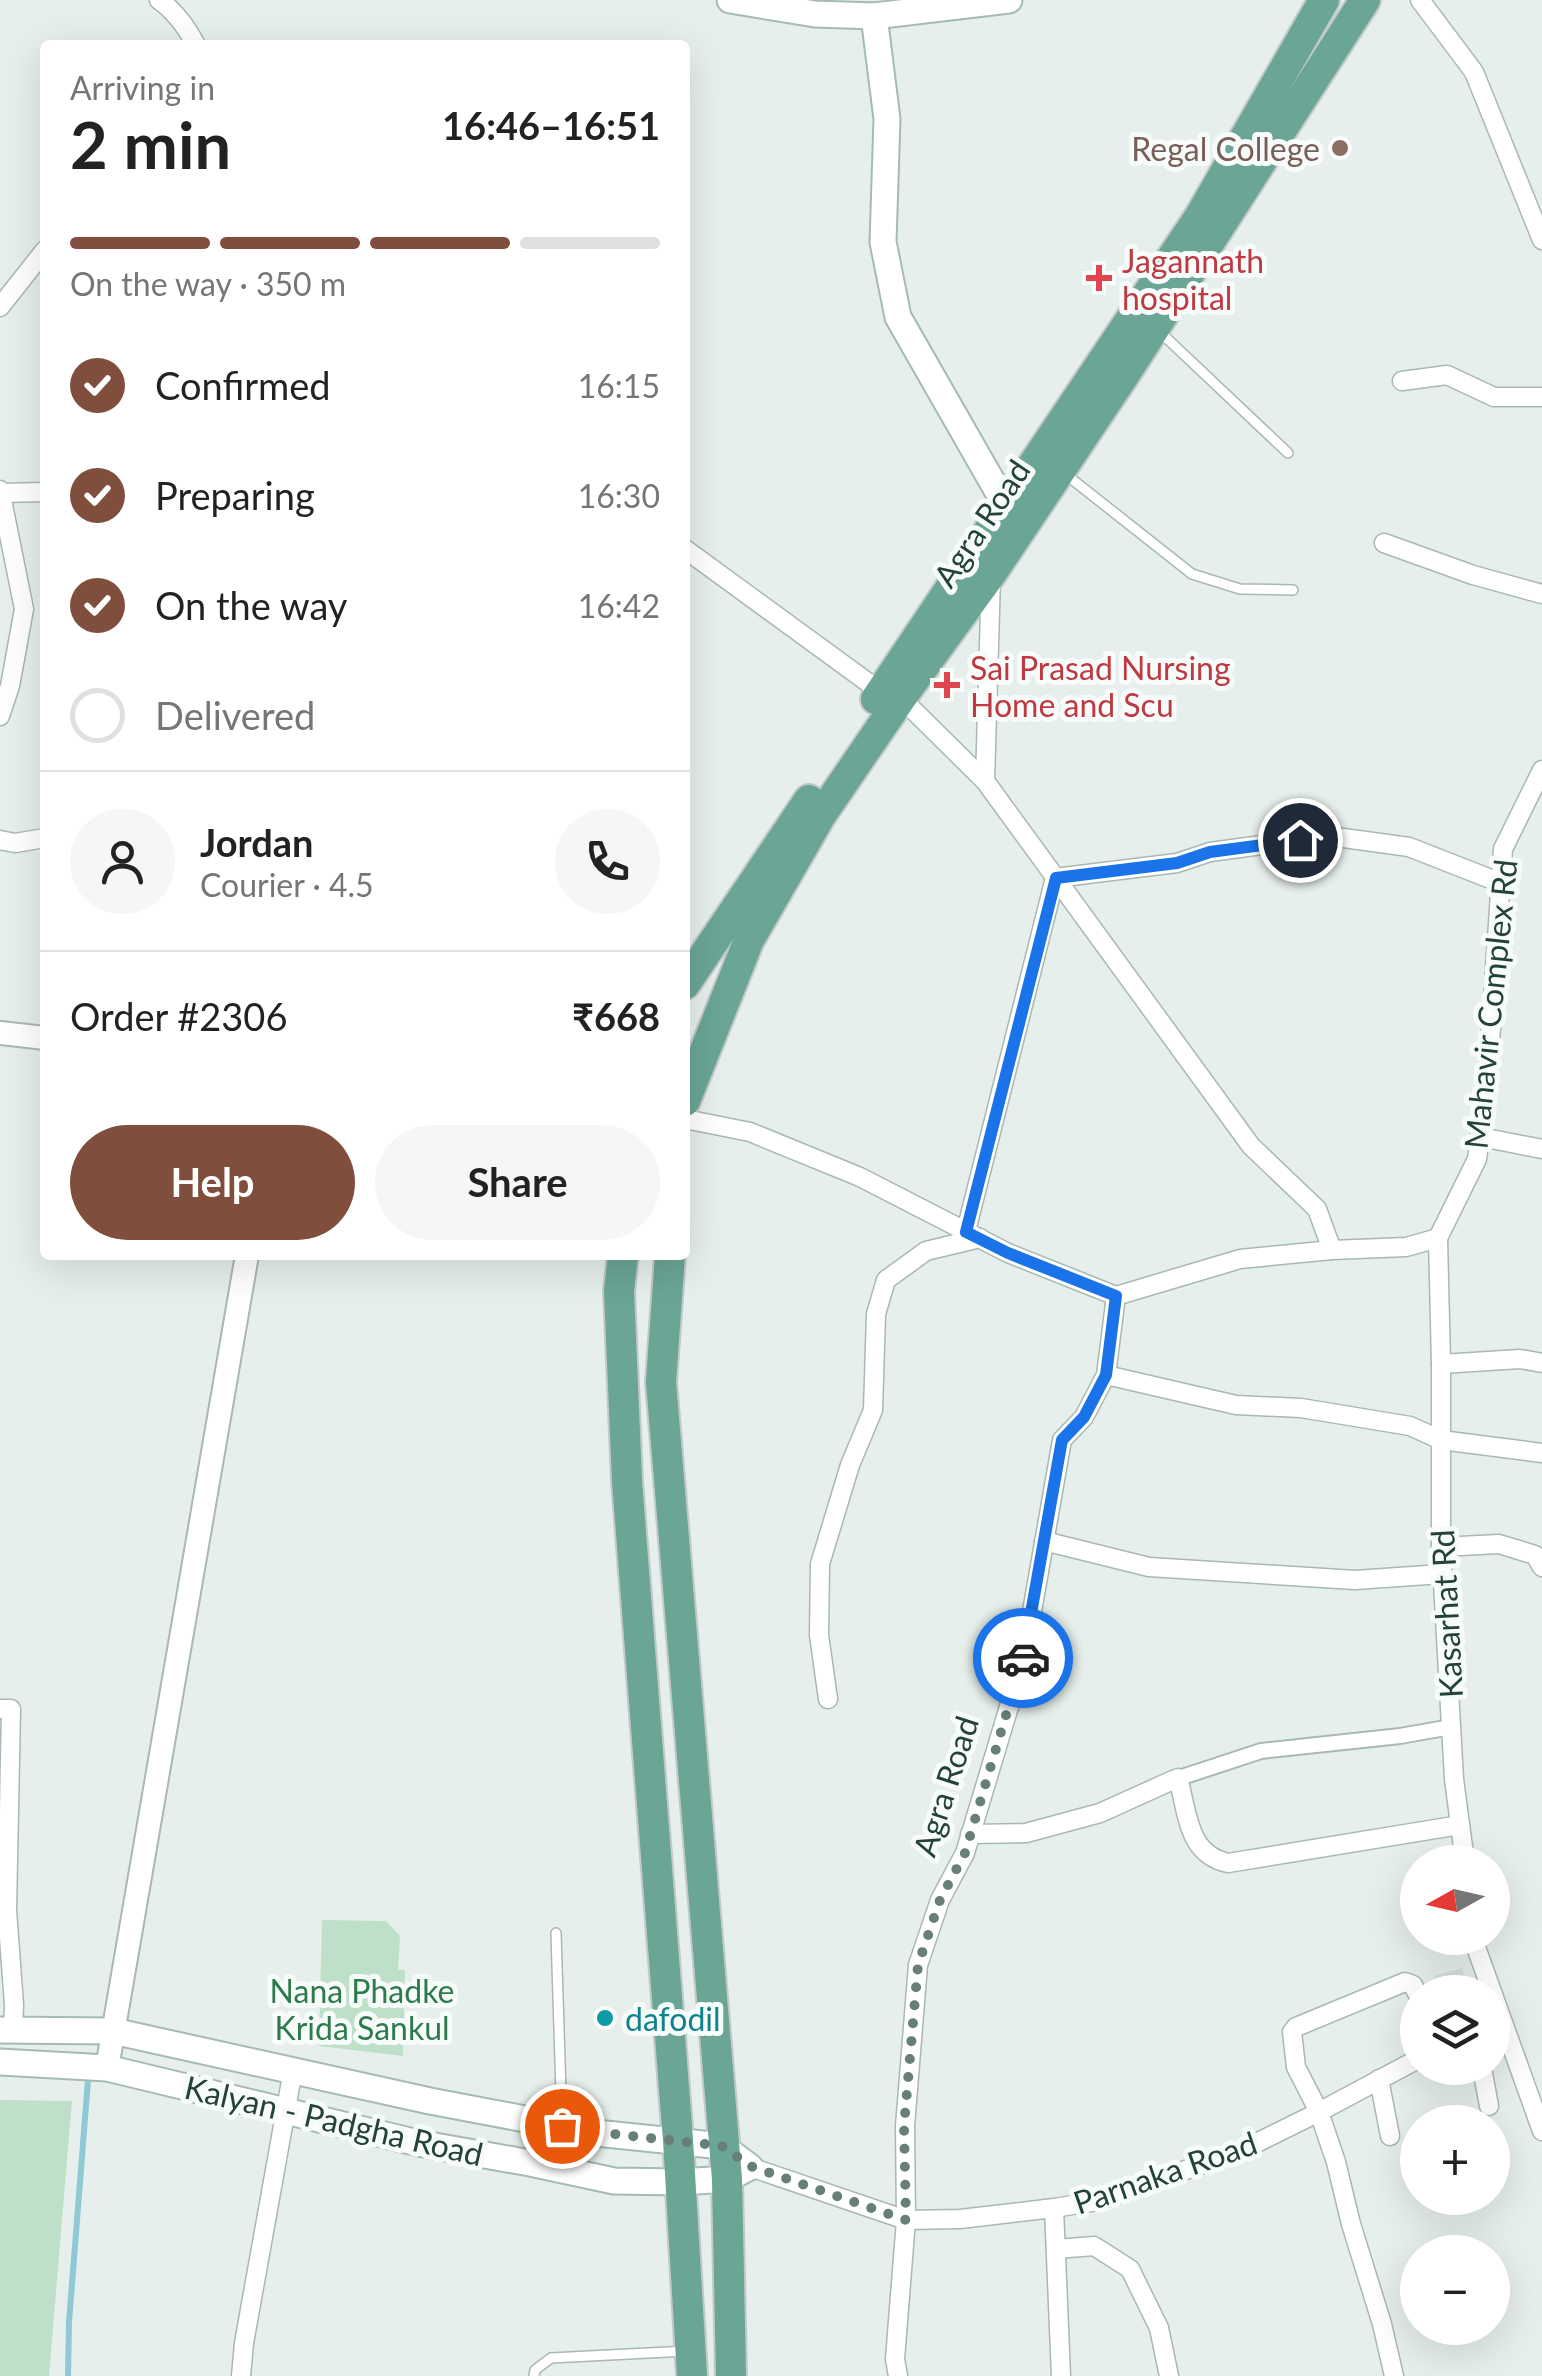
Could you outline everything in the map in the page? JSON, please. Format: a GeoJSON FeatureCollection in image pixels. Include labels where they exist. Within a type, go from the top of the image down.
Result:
{"type":"FeatureCollection","features":[{"type":"Feature","properties":{"kind":"main road"},"geometry":{"type":"LineString","coordinates":[[730,0],[815,14],[874,16],[1009,0]]}},
{"type":"Feature","properties":{"kind":"main road","name":"Agra Road"},"geometry":{"type":"LineString","coordinates":[[690,977],[1013,518],[1200,216],[1324,0]]}},
{"type":"Feature","properties":{"kind":"main road","name":"Agra Road"},"geometry":{"type":"LineString","coordinates":[[690,1088],[749,940],[891,695],[991,574],[1013,518],[1060,470],[1365,0]]}},
{"type":"Feature","properties":{"kind":"main road"},"geometry":{"type":"LineString","coordinates":[[874,16],[887,119],[882,242],[898,316],[1013,518]]}},
{"type":"Feature","properties":{"kind":"main road"},"geometry":{"type":"LineString","coordinates":[[623,1260],[620,1291],[627,1481],[678,2140],[691,2364]]}},
{"type":"Feature","properties":{"kind":"main road"},"geometry":{"type":"LineString","coordinates":[[670,1260],[661,1382],[722,2146],[738,2172],[731,2376]]}},
{"type":"Feature","properties":{"kind":"main road","name":"Kalyan - Padgha Road"},"geometry":{"type":"LineString","coordinates":[[7,2030],[112,2031],[562,2126],[722,2146]]}},
{"type":"Feature","properties":{"kind":"main road","name":"Kalyan - Padgha Road"},"geometry":{"type":"LineString","coordinates":[[0,2062],[107,2068],[418,2143],[614,2181],[681,2182],[738,2172]]}},
{"type":"Feature","properties":{"kind":"main road"},"geometry":{"type":"LineString","coordinates":[[418,2143],[430,2101]]}},
{"type":"Feature","properties":{"kind":"street"},"geometry":{"type":"LineString","coordinates":[[159,0],[194,40]]}},
{"type":"Feature","properties":{"kind":"street"},"geometry":{"type":"LineString","coordinates":[[1420,0],[1474,72],[1542,240]]}},
{"type":"Feature","properties":{"kind":"street"},"geometry":{"type":"LineString","coordinates":[[0,307],[40,256]]}},
{"type":"Feature","properties":{"kind":"street"},"geometry":{"type":"LineString","coordinates":[[1402,381],[1448,375],[1494,397],[1542,397]]}},
{"type":"Feature","properties":{"kind":"street"},"geometry":{"type":"LineString","coordinates":[[0,716],[10,686],[24,609],[1,492],[40,492]]}},
{"type":"Feature","properties":{"kind":"street"},"geometry":{"type":"LineString","coordinates":[[1384,543],[1473,575],[1542,594]]}},
{"type":"Feature","properties":{"kind":"street"},"geometry":{"type":"LineString","coordinates":[[690,556],[891,695],[985,781],[1251,1146],[1318,1209],[1332,1250]]}},
{"type":"Feature","properties":{"kind":"street"},"geometry":{"type":"LineString","coordinates":[[985,781],[991,574]]}},
{"type":"Feature","properties":{"kind":"street","name":"Mahavir Complex Rd"},"geometry":{"type":"LineString","coordinates":[[1438,1238],[1477,1159],[1503,850],[1542,770]]}},
{"type":"Feature","properties":{"kind":"street"},"geometry":{"type":"LineString","coordinates":[[1056,878],[1177,863],[1210,852],[1330,836],[1409,847],[1501,883]]}},
{"type":"Feature","properties":{"kind":"street"},"geometry":{"type":"LineString","coordinates":[[0,840],[16,843],[40,839]]}},
{"type":"Feature","properties":{"kind":"street"},"geometry":{"type":"LineString","coordinates":[[973,1235],[1056,878]]}},
{"type":"Feature","properties":{"kind":"street"},"geometry":{"type":"LineString","coordinates":[[0,1033],[40,1037]]}},
{"type":"Feature","properties":{"kind":"street"},"geometry":{"type":"LineString","coordinates":[[690,1120],[750,1132],[860,1177],[1008,1253],[1116,1296],[1240,1259],[1406,1247],[1438,1238]]}},
{"type":"Feature","properties":{"kind":"street"},"geometry":{"type":"LineString","coordinates":[[1481,1137],[1542,1148]]}},
{"type":"Feature","properties":{"kind":"street"},"geometry":{"type":"LineString","coordinates":[[828,1699],[819,1635],[820,1564],[850,1465],[873,1410],[876,1314],[886,1280],[926,1251],[973,1235]]}},
{"type":"Feature","properties":{"kind":"street","name":"Kasarhat Rd"},"geometry":{"type":"LineString","coordinates":[[1438,1238],[1442,1574],[1450,1727],[1463,1845]]}},
{"type":"Feature","properties":{"kind":"street"},"geometry":{"type":"LineString","coordinates":[[107,2068],[245,1260]]}},
{"type":"Feature","properties":{"kind":"street","name":"Agra Road"},"geometry":{"type":"LineString","coordinates":[[898,2376],[906,2220],[904,2126],[918,1965],[940,1900],[965,1853],[1024,1657],[1062,1440],[1084,1417],[1106,1375],[1116,1296]]}},
{"type":"Feature","properties":{"kind":"street"},"geometry":{"type":"LineString","coordinates":[[1441,1364],[1520,1360],[1542,1363]]}},
{"type":"Feature","properties":{"kind":"street"},"geometry":{"type":"LineString","coordinates":[[1106,1375],[1236,1405],[1301,1408],[1410,1426],[1441,1440],[1542,1453]]}},
{"type":"Feature","properties":{"kind":"street"},"geometry":{"type":"LineString","coordinates":[[1044,1541],[1150,1567],[1355,1580],[1442,1574]]}},
{"type":"Feature","properties":{"kind":"street"},"geometry":{"type":"LineString","coordinates":[[1441,1547],[1498,1544],[1535,1555],[1542,1567]]}},
{"type":"Feature","properties":{"kind":"street"},"geometry":{"type":"LineString","coordinates":[[0,1709],[11,1710],[7,1910],[14,2004],[7,2030]]}},
{"type":"Feature","properties":{"kind":"street"},"geometry":{"type":"LineString","coordinates":[[970,1834],[1026,1833],[1100,1812],[1176,1779],[1261,1751],[1450,1727]]}},
{"type":"Feature","properties":{"kind":"street"},"geometry":{"type":"LineString","coordinates":[[1176,1779],[1195,1841],[1214,1860],[1228,1863],[1460,1825]]}},
{"type":"Feature","properties":{"kind":"street"},"geometry":{"type":"LineString","coordinates":[[1394,2376],[1336,2162],[1319,2112],[1296,2067],[1292,2032],[1400,1984]]}},
{"type":"Feature","properties":{"kind":"street"},"geometry":{"type":"LineString","coordinates":[[1510,2049],[1542,2131]]}},
{"type":"Feature","properties":{"kind":"street","name":"Parnaka Road"},"geometry":{"type":"LineString","coordinates":[[738,2172],[906,2220],[1054,2208],[1097,2201],[1240,2151],[1400,2068]]}},
{"type":"Feature","properties":{"kind":"street"},"geometry":{"type":"LineString","coordinates":[[241,2376],[293,2070]]}},
{"type":"Feature","properties":{"kind":"street"},"geometry":{"type":"LineString","coordinates":[[1380,2080],[1390,2136]]}},
{"type":"Feature","properties":{"kind":"street"},"geometry":{"type":"LineString","coordinates":[[1054,2208],[1061,2376]]}},
{"type":"Feature","properties":{"kind":"street"},"geometry":{"type":"LineString","coordinates":[[1056,2248],[1094,2246],[1130,2270],[1159,2328],[1169,2376]]}},
{"type":"Feature","properties":{"kind":"lane"},"geometry":{"type":"LineString","coordinates":[[1156,327],[1288,453]]}},
{"type":"Feature","properties":{"kind":"lane"},"geometry":{"type":"LineString","coordinates":[[1060,470],[1192,574],[1240,589],[1293,590]]}},
{"type":"Feature","properties":{"kind":"lane"},"geometry":{"type":"LineString","coordinates":[[556,1932],[562,2126]]}},
{"type":"Feature","properties":{"kind":"lane"},"geometry":{"type":"LineString","coordinates":[[534,2376],[551,2358],[691,2364]]}},
{"type":"Feature","properties":{"kind":"shaded area"},"geometry":{"type":"Polygon","coordinates":[[[1462,1968],[1464,1975],[1438,1975],[1462,1968]]]}},
{"type":"Feature","properties":{"kind":"green space","name":"Nana Phadke Krida Sankul"},"geometry":{"type":"Polygon","coordinates":[[[322,1920],[386,1921],[400,1936],[398,1970],[405,1970],[403,2056],[319,2046],[322,1920]]]}},
{"type":"Feature","properties":{"kind":"green space"},"geometry":{"type":"Polygon","coordinates":[[[0,2100],[72,2101],[49,2376],[0,2376],[0,2100]]]}},
{"type":"Feature","properties":{"kind":"waterway"},"geometry":{"type":"LineString","coordinates":[[68,2376],[88,2080]]}},
{"type":"Feature","properties":{"kind":"way so far"},"geometry":{"type":"LineString","coordinates":[[562,2126],[722,2146],[750,2166],[906,2220],[904,2126],[918,1965],[940,1900],[965,1853],[1023,1658]]}},
{"type":"Feature","properties":{"kind":"place","name":"Regal College"},"geometry":{"type":"Point","coordinates":[1340,148]}},
{"type":"Feature","properties":{"kind":"place","name":"Jagannath hospital"},"geometry":{"type":"Point","coordinates":[1099,278]}},
{"type":"Feature","properties":{"kind":"place","name":"Sai Prasad Nursing Home and Scu"},"geometry":{"type":"Point","coordinates":[947,685]}},
{"type":"Feature","properties":{"kind":"place","name":"dafodil"},"geometry":{"type":"Point","coordinates":[605,2018]}},
{"type":"Feature","properties":{"kind":"route"},"geometry":{"type":"LineString","coordinates":[[1023,1658],[1062,1440],[1084,1417],[1106,1375],[1116,1296],[966,1232],[1056,878],[1177,863],[1210,852],[1300,840]]}}]}
